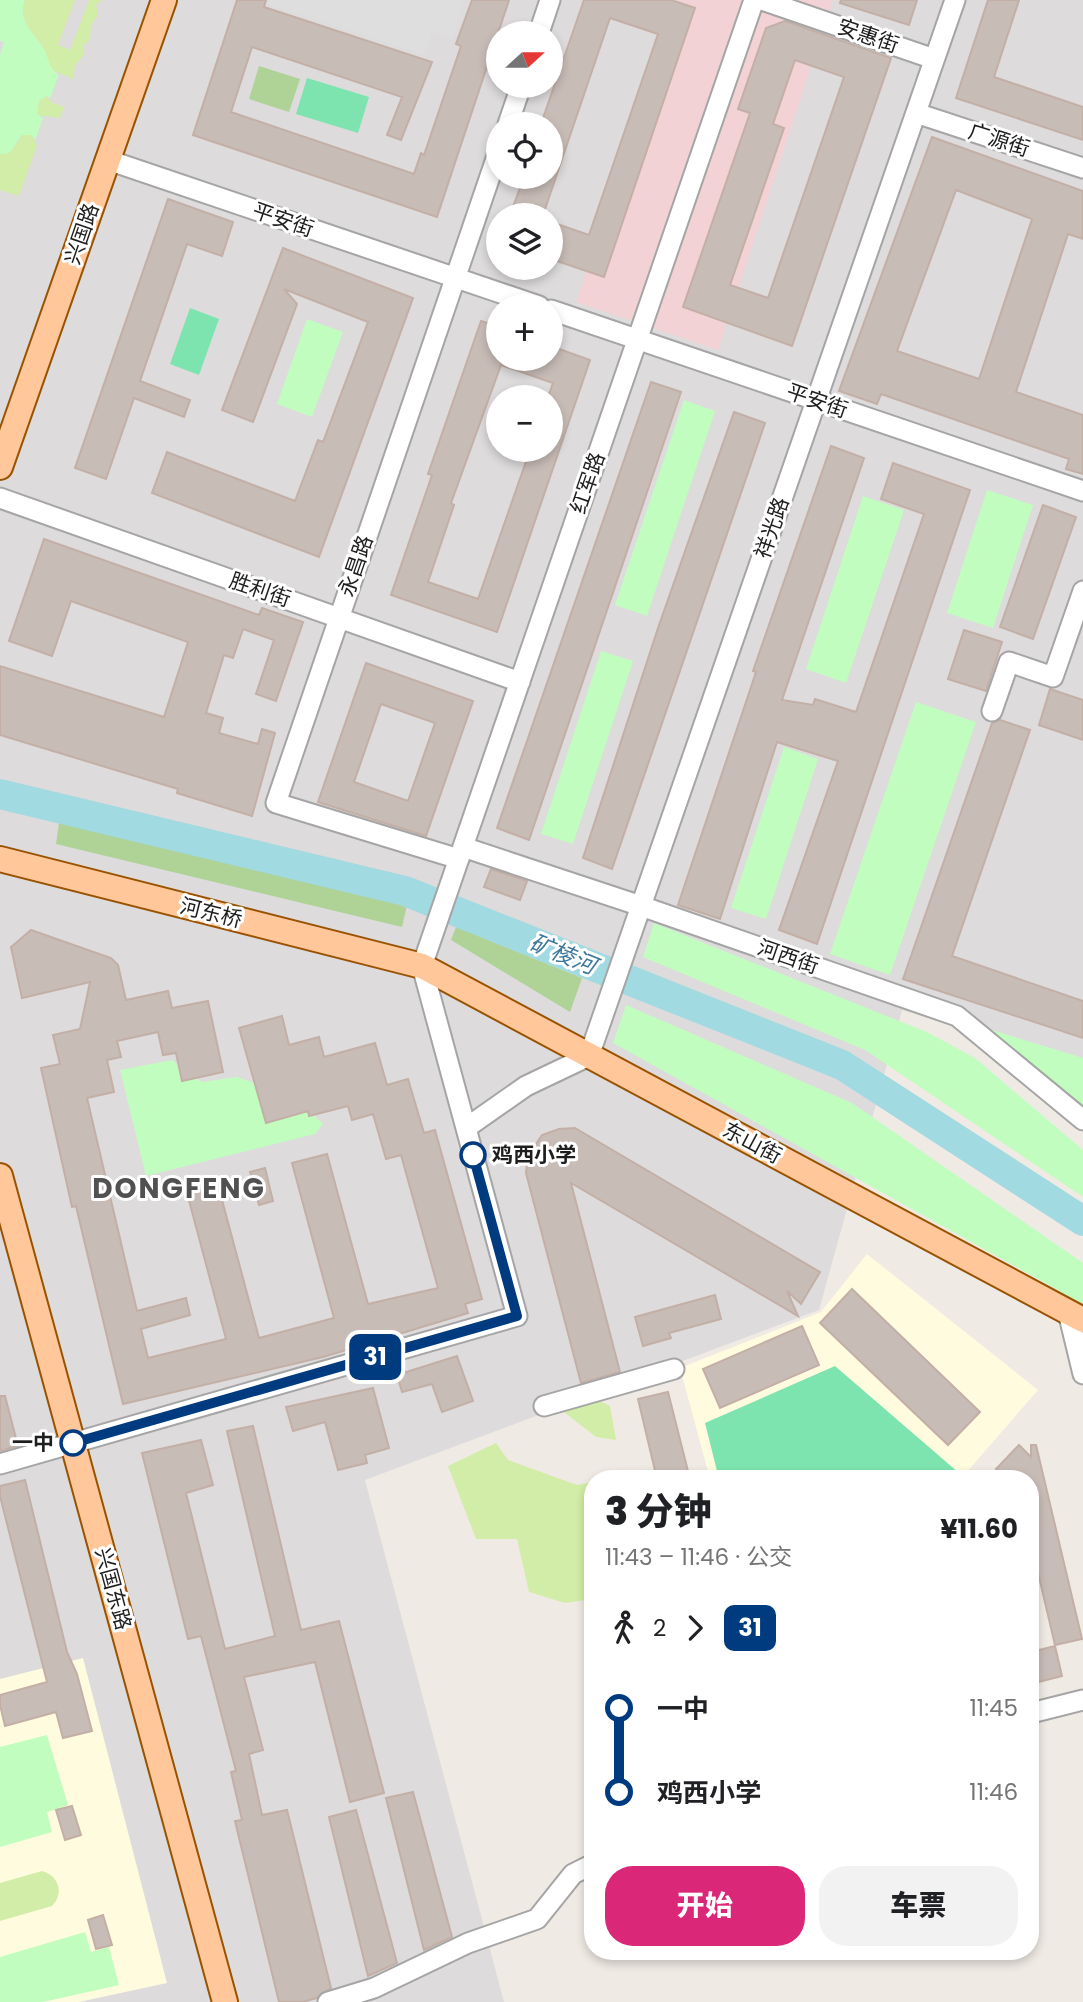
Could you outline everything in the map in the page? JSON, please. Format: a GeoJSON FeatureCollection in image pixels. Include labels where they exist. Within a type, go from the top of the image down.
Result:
{"type":"FeatureCollection","features":[{"type":"Feature","properties":{"kind":"main road","name":"兴国路"},"geometry":{"type":"LineString","coordinates":[[0,467],[164,0]]}},
{"type":"Feature","properties":{"kind":"main road","name":"河东桥"},"geometry":{"type":"LineString","coordinates":[[0,859],[424,959]]}},
{"type":"Feature","properties":{"kind":"main road","name":"东山街"},"geometry":{"type":"LineString","coordinates":[[424,959],[589,1056],[1076,1316]]}},
{"type":"Feature","properties":{"kind":"main road","name":"兴国东路"},"geometry":{"type":"LineString","coordinates":[[0,1176],[225,2002]]}},
{"type":"Feature","properties":{"kind":"street"},"geometry":{"type":"LineString","coordinates":[[543,21],[550,0]]}},
{"type":"Feature","properties":{"kind":"street","name":"红军路"},"geometry":{"type":"LineString","coordinates":[[424,959],[754,0]]}},
{"type":"Feature","properties":{"kind":"street","name":"安惠街"},"geometry":{"type":"LineString","coordinates":[[762,0],[934,59]]}},
{"type":"Feature","properties":{"kind":"street","name":"祥光路"},"geometry":{"type":"LineString","coordinates":[[589,1056],[955,0]]}},
{"type":"Feature","properties":{"kind":"street","name":"广源街"},"geometry":{"type":"LineString","coordinates":[[916,113],[1083,168]]}},
{"type":"Feature","properties":{"kind":"street","name":"平安街"},"geometry":{"type":"LineString","coordinates":[[108,160],[503,294]]}},
{"type":"Feature","properties":{"kind":"street","name":"永昌路"},"geometry":{"type":"LineString","coordinates":[[461,852],[276,803],[486,188]]}},
{"type":"Feature","properties":{"kind":"street","name":"平安街"},"geometry":{"type":"LineString","coordinates":[[563,314],[1083,491]]}},
{"type":"Feature","properties":{"kind":"street","name":"胜利街"},"geometry":{"type":"LineString","coordinates":[[0,498],[520,682]]}},
{"type":"Feature","properties":{"kind":"street"},"geometry":{"type":"LineString","coordinates":[[992,711],[1009,662],[1053,677],[1083,591]]}},
{"type":"Feature","properties":{"kind":"street","name":"河西街"},"geometry":{"type":"LineString","coordinates":[[461,852],[641,906],[957,1016],[1083,1121]]}},
{"type":"Feature","properties":{"kind":"street"},"geometry":{"type":"LineString","coordinates":[[0,1464],[517,1316],[424,959]]}},
{"type":"Feature","properties":{"kind":"street"},"geometry":{"type":"LineString","coordinates":[[466,1128],[526,1086],[589,1056]]}},
{"type":"Feature","properties":{"kind":"street"},"geometry":{"type":"LineString","coordinates":[[1076,1316],[1083,1374]]}},
{"type":"Feature","properties":{"kind":"street"},"geometry":{"type":"LineString","coordinates":[[544,1406],[674,1369]]}},
{"type":"Feature","properties":{"kind":"street"},"geometry":{"type":"LineString","coordinates":[[1039,1711],[1083,1700]]}},
{"type":"Feature","properties":{"kind":"street"},"geometry":{"type":"LineString","coordinates":[[328,2002],[374,1988],[468,1943],[537,1919],[573,1874],[584,1868]]}},
{"type":"Feature","properties":{"kind":"shaded area"},"geometry":{"type":"Polygon","coordinates":[[[0,0],[1083,0],[1083,1064],[902,1010],[819,1310],[365,1480],[504,2002],[0,2002],[0,0]]]}},
{"type":"Feature","properties":{"kind":"shaded area"},"geometry":{"type":"Polygon","coordinates":[[[270,0],[465,0],[452,40],[431,33],[424,55],[268,5],[270,0]]]}},
{"type":"Feature","properties":{"kind":"shaded area"},"geometry":{"type":"Polygon","coordinates":[[[679,0],[833,0],[718,350],[576,302],[679,0]]]}},
{"type":"Feature","properties":{"kind":"shaded area"},"geometry":{"type":"Polygon","coordinates":[[[867,1254],[1038,1390],[969,1470],[708,1470],[680,1368],[821,1312],[867,1254]]]}},
{"type":"Feature","properties":{"kind":"shaded area"},"geometry":{"type":"Polygon","coordinates":[[[83,1658],[167,1983],[79,2002],[0,2002],[0,1679],[83,1658]]]}},
{"type":"Feature","properties":{"kind":"green space"},"geometry":{"type":"Polygon","coordinates":[[[0,0],[25,0],[25,21],[45,51],[51,67],[59,75],[50,98],[46,96],[39,101],[37,114],[43,118],[35,140],[31,135],[22,135],[11,151],[5,154],[0,154],[0,55],[4,42],[0,41],[0,0]]]}},
{"type":"Feature","properties":{"kind":"green space"},"geometry":{"type":"Polygon","coordinates":[[[25,0],[75,0],[58,45],[70,50],[89,0],[102,0],[96,5],[98,15],[91,25],[90,39],[83,46],[84,54],[75,66],[73,79],[50,69],[45,52],[25,22],[25,0]]]}},
{"type":"Feature","properties":{"kind":"green space"},"geometry":{"type":"Polygon","coordinates":[[[259,66],[300,79],[289,112],[249,99],[259,66]]]}},
{"type":"Feature","properties":{"kind":"green space"},"geometry":{"type":"Polygon","coordinates":[[[307,78],[369,97],[358,133],[296,114],[307,78]]]}},
{"type":"Feature","properties":{"kind":"green space"},"geometry":{"type":"Polygon","coordinates":[[[46,96],[53,103],[64,107],[60,118],[37,115],[39,101],[46,96]]]}},
{"type":"Feature","properties":{"kind":"green space"},"geometry":{"type":"Polygon","coordinates":[[[22,135],[31,135],[37,145],[19,196],[0,190],[0,154],[11,152],[22,135]]]}},
{"type":"Feature","properties":{"kind":"green space"},"geometry":{"type":"Polygon","coordinates":[[[190,308],[219,319],[199,375],[170,364],[190,308]]]}},
{"type":"Feature","properties":{"kind":"green space"},"geometry":{"type":"Polygon","coordinates":[[[307,319],[343,332],[312,417],[277,404],[307,319]]]}},
{"type":"Feature","properties":{"kind":"green space"},"geometry":{"type":"Polygon","coordinates":[[[684,400],[715,411],[647,616],[615,605],[684,400]]]}},
{"type":"Feature","properties":{"kind":"green space"},"geometry":{"type":"Polygon","coordinates":[[[987,490],[1033,505],[993,628],[947,613],[987,490]]]}},
{"type":"Feature","properties":{"kind":"green space"},"geometry":{"type":"Polygon","coordinates":[[[863,496],[904,510],[846,683],[806,669],[863,496]]]}},
{"type":"Feature","properties":{"kind":"green space"},"geometry":{"type":"Polygon","coordinates":[[[601,651],[633,661],[573,844],[541,834],[601,651]]]}},
{"type":"Feature","properties":{"kind":"green space"},"geometry":{"type":"Polygon","coordinates":[[[916,702],[976,722],[890,975],[830,954],[916,702]]]}},
{"type":"Feature","properties":{"kind":"green space"},"geometry":{"type":"Polygon","coordinates":[[[784,747],[818,759],[766,919],[731,908],[784,747]]]}},
{"type":"Feature","properties":{"kind":"green space"},"geometry":{"type":"Polygon","coordinates":[[[59,823],[407,905],[402,927],[56,844],[59,823]]]}},
{"type":"Feature","properties":{"kind":"green space"},"geometry":{"type":"Polygon","coordinates":[[[654,923],[927,1032],[975,1058],[1083,1150],[1083,1197],[865,1050],[643,957],[654,923]]]}},
{"type":"Feature","properties":{"kind":"green space"},"geometry":{"type":"Polygon","coordinates":[[[456,927],[582,978],[570,1012],[451,940],[456,927]]]}},
{"type":"Feature","properties":{"kind":"green space"},"geometry":{"type":"Polygon","coordinates":[[[626,1005],[852,1103],[1083,1263],[1083,1304],[613,1043],[626,1005]]]}},
{"type":"Feature","properties":{"kind":"green space"},"geometry":{"type":"Polygon","coordinates":[[[982,1027],[1083,1058],[1083,1113],[982,1027]]]}},
{"type":"Feature","properties":{"kind":"green space"},"geometry":{"type":"Polygon","coordinates":[[[172,1060],[202,1082],[237,1077],[295,1097],[323,1124],[315,1134],[146,1176],[120,1070],[172,1060]]]}},
{"type":"Feature","properties":{"kind":"green space"},"geometry":{"type":"Polygon","coordinates":[[[835,1366],[956,1470],[717,1470],[705,1423],[835,1366]]]}},
{"type":"Feature","properties":{"kind":"green space"},"geometry":{"type":"Polygon","coordinates":[[[595,1399],[610,1406],[616,1440],[596,1437],[564,1412],[595,1399]]]}},
{"type":"Feature","properties":{"kind":"green space"},"geometry":{"type":"Polygon","coordinates":[[[496,1443],[508,1460],[577,1485],[584,1484],[584,1600],[565,1603],[529,1592],[517,1539],[476,1539],[448,1466],[496,1443]]]}},
{"type":"Feature","properties":{"kind":"green space"},"geometry":{"type":"Polygon","coordinates":[[[47,1735],[68,1805],[47,1812],[52,1832],[0,1847],[0,1747],[47,1735]]]}},
{"type":"Feature","properties":{"kind":"green space"},"geometry":{"type":"Polygon","coordinates":[[[42,1871],[52,1876],[58,1885],[58,1896],[52,1906],[0,1921],[0,1883],[42,1871]]]}},
{"type":"Feature","properties":{"kind":"green space"},"geometry":{"type":"Polygon","coordinates":[[[85,1932],[91,1952],[109,1947],[119,1985],[43,2002],[0,2002],[0,1957],[85,1932]]]}},
{"type":"Feature","properties":{"kind":"building"},"geometry":{"type":"Polygon","coordinates":[[[237,0],[266,0],[264,7],[432,62],[401,140],[387,135],[402,97],[252,47],[231,112],[414,174],[421,153],[424,155],[461,46],[456,44],[472,0],[509,0],[502,21],[486,21],[486,69],[437,217],[193,135],[237,0]]]}},
{"type":"Feature","properties":{"kind":"building"},"geometry":{"type":"Polygon","coordinates":[[[584,0],[671,0],[695,8],[604,277],[563,263],[563,226],[589,235],[658,34],[610,18],[563,156],[563,112],[545,112],[550,98],[564,98],[564,58],[584,0]]]}},
{"type":"Feature","properties":{"kind":"building"},"geometry":{"type":"Polygon","coordinates":[[[841,0],[917,0],[909,25],[840,3],[841,0]]]}},
{"type":"Feature","properties":{"kind":"building"},"geometry":{"type":"Polygon","coordinates":[[[988,0],[1019,0],[994,77],[1083,107],[1083,140],[956,98],[988,0]]]}},
{"type":"Feature","properties":{"kind":"building"},"geometry":{"type":"Polygon","coordinates":[[[785,21],[891,58],[792,346],[683,307],[750,113],[738,109],[766,28],[785,21]],[[795,60],[773,124],[784,128],[730,285],[768,298],[844,77],[795,60]]]}},
{"type":"Feature","properties":{"kind":"building"},"geometry":{"type":"Polygon","coordinates":[[[932,137],[1083,191],[1083,239],[1068,234],[1016,392],[1083,415],[1083,474],[1066,469],[1069,459],[881,394],[877,404],[839,391],[932,137]],[[956,190],[897,351],[979,379],[1032,219],[956,190]]]}},
{"type":"Feature","properties":{"kind":"building"},"geometry":{"type":"Polygon","coordinates":[[[520,189],[552,189],[547,203],[514,203],[520,189]]]}},
{"type":"Feature","properties":{"kind":"building"},"geometry":{"type":"Polygon","coordinates":[[[168,199],[233,222],[222,256],[187,244],[140,381],[190,400],[184,417],[134,398],[106,479],[75,468],[168,199]]]}},
{"type":"Feature","properties":{"kind":"building"},"geometry":{"type":"Polygon","coordinates":[[[283,248],[413,298],[319,557],[152,493],[167,452],[295,501],[318,440],[323,442],[368,322],[284,289],[297,304],[253,422],[222,410],[283,248]]]}},
{"type":"Feature","properties":{"kind":"building"},"geometry":{"type":"Polygon","coordinates":[[[481,321],[486,323],[486,371],[499,371],[494,385],[486,385],[486,406],[451,503],[454,505],[428,582],[478,599],[526,462],[555,462],[497,632],[391,595],[432,475],[428,474],[481,321]]]}},
{"type":"Feature","properties":{"kind":"building"},"geometry":{"type":"Polygon","coordinates":[[[563,350],[590,360],[563,439],[563,385],[552,385],[553,383],[518,371],[563,371],[563,350]]]}},
{"type":"Feature","properties":{"kind":"building"},"geometry":{"type":"Polygon","coordinates":[[[651,382],[681,392],[529,840],[497,828],[651,382]]]}},
{"type":"Feature","properties":{"kind":"building"},"geometry":{"type":"Polygon","coordinates":[[[734,412],[765,423],[612,869],[583,858],[658,628],[734,412]]]}},
{"type":"Feature","properties":{"kind":"building"},"geometry":{"type":"Polygon","coordinates":[[[831,446],[864,458],[782,700],[813,705],[815,699],[856,712],[924,514],[881,499],[893,463],[970,490],[817,944],[779,930],[838,761],[777,742],[720,919],[678,905],[756,672],[753,671],[831,446]]]}},
{"type":"Feature","properties":{"kind":"building"},"geometry":{"type":"Polygon","coordinates":[[[1043,505],[1076,517],[1033,639],[1000,627],[1043,505]]]}},
{"type":"Feature","properties":{"kind":"building"},"geometry":{"type":"Polygon","coordinates":[[[44,539],[259,615],[262,608],[303,622],[276,701],[256,694],[274,640],[243,629],[233,658],[224,655],[206,713],[223,718],[219,733],[258,744],[262,729],[275,733],[252,816],[177,793],[178,789],[0,735],[0,666],[164,717],[188,642],[71,601],[52,656],[9,641],[44,539]]]}},
{"type":"Feature","properties":{"kind":"building"},"geometry":{"type":"Polygon","coordinates":[[[964,630],[1002,642],[986,691],[948,679],[964,630]]]}},
{"type":"Feature","properties":{"kind":"building"},"geometry":{"type":"Polygon","coordinates":[[[366,663],[473,701],[426,836],[318,802],[366,663]],[[381,704],[354,782],[408,801],[435,723],[381,704]]]}},
{"type":"Feature","properties":{"kind":"building"},"geometry":{"type":"Polygon","coordinates":[[[1050,689],[1083,700],[1083,740],[1039,725],[1050,689]]]}},
{"type":"Feature","properties":{"kind":"building"},"geometry":{"type":"Polygon","coordinates":[[[1000,720],[1030,730],[952,956],[1083,1001],[1083,1038],[903,979],[992,723],[1000,720]]]}},
{"type":"Feature","properties":{"kind":"building"},"geometry":{"type":"Polygon","coordinates":[[[491,869],[527,881],[520,900],[484,887],[491,869]]]}},
{"type":"Feature","properties":{"kind":"building"},"geometry":{"type":"Polygon","coordinates":[[[31,930],[111,958],[118,965],[126,1000],[168,991],[172,1008],[208,1001],[223,1072],[182,1081],[176,1053],[163,1055],[158,1032],[117,1041],[121,1057],[107,1060],[114,1092],[87,1098],[137,1311],[186,1298],[190,1315],[141,1329],[148,1358],[226,1339],[187,1193],[218,1185],[259,1338],[334,1318],[292,1163],[327,1154],[368,1304],[438,1288],[401,1155],[386,1159],[373,1114],[352,1120],[348,1106],[309,1116],[308,1111],[266,1123],[239,1028],[282,1016],[289,1045],[319,1037],[324,1057],[375,1043],[387,1085],[408,1079],[424,1133],[435,1130],[482,1299],[465,1304],[468,1313],[323,1357],[123,1404],[76,1206],[72,1207],[41,1068],[60,1064],[53,1035],[80,1029],[90,982],[22,998],[11,947],[31,930]]]}},
{"type":"Feature","properties":{"kind":"building"},"geometry":{"type":"Polygon","coordinates":[[[575,1128],[820,1272],[801,1304],[787,1291],[798,1316],[571,1183],[620,1372],[581,1383],[526,1173],[528,1156],[542,1135],[559,1129],[575,1128]]]}},
{"type":"Feature","properties":{"kind":"building"},"geometry":{"type":"Polygon","coordinates":[[[265,1168],[273,1201],[259,1205],[250,1172],[265,1168]]]}},
{"type":"Feature","properties":{"kind":"building"},"geometry":{"type":"Polygon","coordinates":[[[852,1289],[980,1412],[948,1445],[820,1323],[852,1289]]]}},
{"type":"Feature","properties":{"kind":"building"},"geometry":{"type":"Polygon","coordinates":[[[715,1295],[721,1319],[669,1333],[671,1338],[643,1346],[635,1317],[715,1295]]]}},
{"type":"Feature","properties":{"kind":"building"},"geometry":{"type":"Polygon","coordinates":[[[802,1326],[819,1365],[720,1408],[703,1369],[802,1326]]]}},
{"type":"Feature","properties":{"kind":"building"},"geometry":{"type":"Polygon","coordinates":[[[457,1356],[473,1401],[442,1412],[432,1384],[402,1392],[397,1375],[457,1356]]]}},
{"type":"Feature","properties":{"kind":"building"},"geometry":{"type":"Polygon","coordinates":[[[373,1388],[389,1448],[365,1455],[367,1463],[338,1470],[325,1422],[293,1431],[286,1407],[373,1388]]]}},
{"type":"Feature","properties":{"kind":"building"},"geometry":{"type":"Polygon","coordinates":[[[668,1392],[688,1470],[655,1470],[638,1399],[668,1392]]]}},
{"type":"Feature","properties":{"kind":"building"},"geometry":{"type":"Polygon","coordinates":[[[0,1396],[5,1396],[18,1446],[0,1451],[0,1396]]]}},
{"type":"Feature","properties":{"kind":"building"},"geometry":{"type":"Polygon","coordinates":[[[253,1426],[301,1630],[339,1621],[384,1793],[350,1802],[315,1662],[244,1677],[263,1750],[249,1754],[262,1815],[287,1810],[331,1988],[317,1998],[302,2002],[279,2002],[235,1821],[242,1820],[231,1772],[236,1771],[201,1636],[188,1639],[142,1453],[201,1440],[213,1485],[186,1493],[225,1649],[275,1636],[227,1431],[253,1426]]]}},
{"type":"Feature","properties":{"kind":"building"},"geometry":{"type":"Polygon","coordinates":[[[1019,1445],[1031,1457],[1031,1445],[1036,1445],[1082,1639],[1055,1645],[1039,1577],[1039,1470],[996,1469],[1019,1445]]]}},
{"type":"Feature","properties":{"kind":"building"},"geometry":{"type":"Polygon","coordinates":[[[25,1480],[67,1652],[77,1674],[92,1731],[63,1738],[56,1712],[5,1726],[0,1705],[0,1695],[47,1682],[0,1496],[0,1486],[25,1480]]]}},
{"type":"Feature","properties":{"kind":"building"},"geometry":{"type":"Polygon","coordinates":[[[1055,1646],[1062,1676],[1039,1682],[1039,1650],[1055,1646]]]}},
{"type":"Feature","properties":{"kind":"building"},"geometry":{"type":"Polygon","coordinates":[[[413,1792],[452,1937],[424,1950],[386,1798],[413,1792]]]}},
{"type":"Feature","properties":{"kind":"building"},"geometry":{"type":"Polygon","coordinates":[[[72,1806],[81,1835],[65,1840],[56,1810],[72,1806]]]}},
{"type":"Feature","properties":{"kind":"building"},"geometry":{"type":"Polygon","coordinates":[[[356,1810],[397,1963],[368,1976],[329,1817],[356,1810]]]}},
{"type":"Feature","properties":{"kind":"building"},"geometry":{"type":"Polygon","coordinates":[[[103,1915],[112,1945],[96,1949],[88,1920],[103,1915]]]}},
{"type":"Feature","properties":{"kind":"waterway","name":"矿棱河"},"geometry":{"type":"LineString","coordinates":[[0,794],[405,891],[842,1065],[1083,1221]]}},
{"type":"Feature","properties":{"kind":"bus line","name":"31"},"geometry":{"type":"LineString","coordinates":[[73,1443],[517,1316],[473,1155]]}},
{"type":"Feature","properties":{"kind":"place","name":"鸡西小学"},"geometry":{"type":"Point","coordinates":[473,1155]}},
{"type":"Feature","properties":{"kind":"place","name":"一中"},"geometry":{"type":"Point","coordinates":[73,1443]}},
{"type":"Feature","properties":{"kind":"district","name":"DONGFENG"},"geometry":{"type":"Point","coordinates":[179,1188]}}]}
